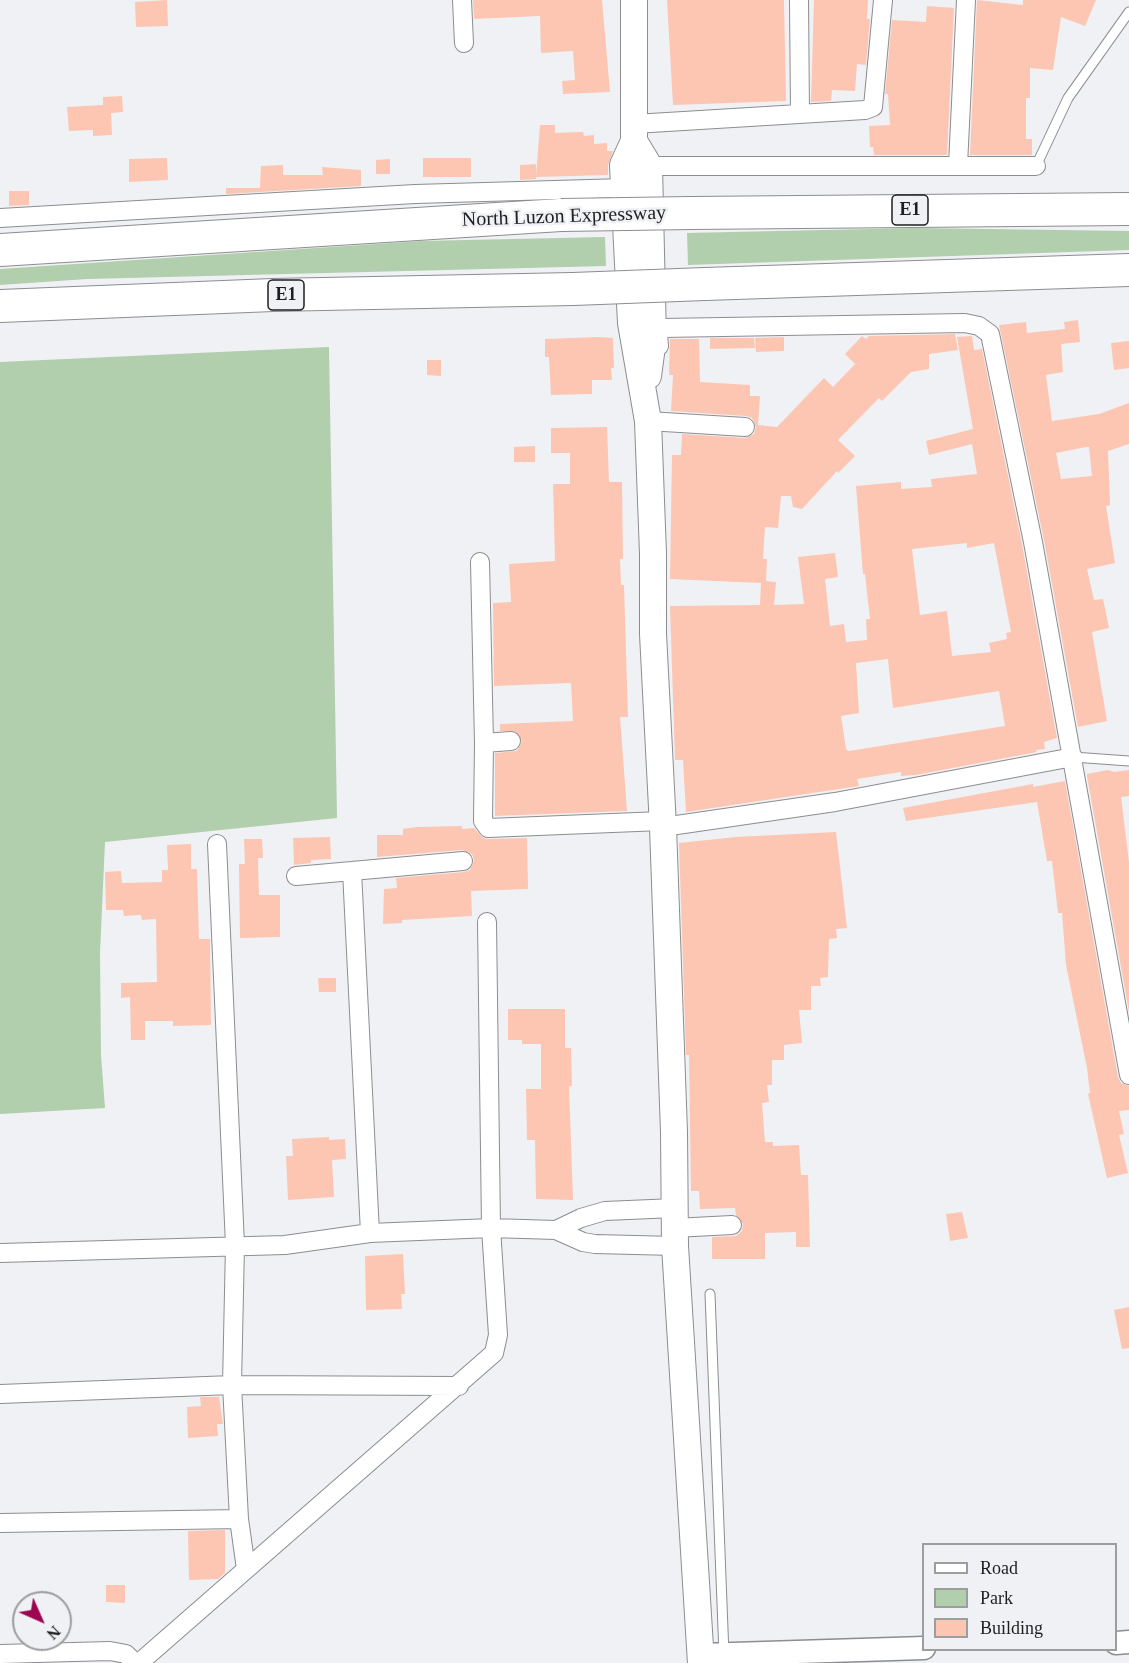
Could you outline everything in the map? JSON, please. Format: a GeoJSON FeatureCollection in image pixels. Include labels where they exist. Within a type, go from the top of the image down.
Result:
{"type":"FeatureCollection","features":[{"type":"Feature","properties":{"kind":"highway","name":"North Luzon Expressway"},"geometry":{"type":"LineString","coordinates":[[0,250],[561,215],[1129,209]]}},
{"type":"Feature","properties":{"kind":"highway","name":"E1"},"geometry":{"type":"LineString","coordinates":[[0,306],[273,295],[573,290],[1129,270]]}},
{"type":"Feature","properties":{"kind":"main road"},"geometry":{"type":"LineString","coordinates":[[634,0],[634,133],[623,165],[624,188],[631,324],[646,409],[653,554],[653,634],[681,1131],[675,1227],[713,1659]]}},
{"type":"Feature","properties":{"kind":"main road"},"geometry":{"type":"LineString","coordinates":[[634,133],[649,166],[652,339],[646,409]]}},
{"type":"Feature","properties":{"kind":"street"},"geometry":{"type":"LineString","coordinates":[[462,0],[464,43]]}},
{"type":"Feature","properties":{"kind":"street"},"geometry":{"type":"LineString","coordinates":[[799,0],[800,114]]}},
{"type":"Feature","properties":{"kind":"street"},"geometry":{"type":"LineString","coordinates":[[634,133],[800,114],[865,110],[873,107],[883,0]]}},
{"type":"Feature","properties":{"kind":"street"},"geometry":{"type":"LineString","coordinates":[[958,165],[966,0]]}},
{"type":"Feature","properties":{"kind":"street"},"geometry":{"type":"LineString","coordinates":[[649,166],[1036,166]]}},
{"type":"Feature","properties":{"kind":"street"},"geometry":{"type":"LineString","coordinates":[[0,218],[415,194],[624,188]]}},
{"type":"Feature","properties":{"kind":"street"},"geometry":{"type":"LineString","coordinates":[[745,427],[646,409],[658,376],[658,333],[662,328],[965,323],[986,331],[992,338],[1073,757],[1129,1076]]}},
{"type":"Feature","properties":{"kind":"street"},"geometry":{"type":"LineString","coordinates":[[480,562],[484,743],[483,821],[488,828],[663,824],[835,802],[1073,757]]}},
{"type":"Feature","properties":{"kind":"street"},"geometry":{"type":"LineString","coordinates":[[484,743],[511,741]]}},
{"type":"Feature","properties":{"kind":"street"},"geometry":{"type":"LineString","coordinates":[[217,844],[235,1245],[232,1385],[239,1519],[246,1569]]}},
{"type":"Feature","properties":{"kind":"street"},"geometry":{"type":"LineString","coordinates":[[296,876],[463,861]]}},
{"type":"Feature","properties":{"kind":"street"},"geometry":{"type":"LineString","coordinates":[[352,871],[370,1233]]}},
{"type":"Feature","properties":{"kind":"street"},"geometry":{"type":"LineString","coordinates":[[0,1654],[110,1651],[126,1654],[137,1663],[459,1386],[494,1353],[498,1335],[491,1228],[487,922]]}},
{"type":"Feature","properties":{"kind":"street"},"geometry":{"type":"LineString","coordinates":[[556,1230],[580,1218],[605,1211],[675,1227]]}},
{"type":"Feature","properties":{"kind":"street"},"geometry":{"type":"LineString","coordinates":[[0,1253],[285,1245],[370,1233],[491,1228],[556,1230],[583,1242],[595,1244],[675,1227],[732,1225]]}},
{"type":"Feature","properties":{"kind":"street"},"geometry":{"type":"LineString","coordinates":[[0,1394],[232,1385],[459,1386]]}},
{"type":"Feature","properties":{"kind":"street"},"geometry":{"type":"LineString","coordinates":[[0,1523],[239,1519]]}},
{"type":"Feature","properties":{"kind":"street"},"geometry":{"type":"LineString","coordinates":[[713,1659],[922,1648]]}},
{"type":"Feature","properties":{"kind":"lane"},"geometry":{"type":"LineString","coordinates":[[1036,166],[1068,98],[1129,12]]}},
{"type":"Feature","properties":{"kind":"lane"},"geometry":{"type":"LineString","coordinates":[[1073,757],[1129,761]]}},
{"type":"Feature","properties":{"kind":"lane"},"geometry":{"type":"LineString","coordinates":[[710,1294],[713,1659]]}},
{"type":"Feature","properties":{"kind":"green space"},"geometry":{"type":"Polygon","coordinates":[[[915,228],[1129,231],[1129,250],[688,265],[687,233],[915,228]]]}},
{"type":"Feature","properties":{"kind":"green space"},"geometry":{"type":"Polygon","coordinates":[[[605,237],[606,266],[87,279],[0,285],[0,269],[421,241],[605,237]]]}},
{"type":"Feature","properties":{"kind":"green space"},"geometry":{"type":"Polygon","coordinates":[[[329,347],[337,818],[105,842],[100,953],[101,1055],[105,1108],[0,1114],[0,362],[329,347]]]}},
{"type":"Feature","properties":{"kind":"building"},"geometry":{"type":"Polygon","coordinates":[[[167,0],[168,26],[136,27],[135,2],[167,0]]]}},
{"type":"Feature","properties":{"kind":"building"},"geometry":{"type":"Polygon","coordinates":[[[473,0],[602,0],[610,92],[563,94],[562,81],[575,80],[573,51],[541,53],[540,16],[474,19],[473,0]]]}},
{"type":"Feature","properties":{"kind":"building"},"geometry":{"type":"Polygon","coordinates":[[[667,0],[784,0],[786,101],[673,105],[667,0]]]}},
{"type":"Feature","properties":{"kind":"building"},"geometry":{"type":"Polygon","coordinates":[[[814,0],[868,0],[867,19],[870,19],[866,65],[857,64],[855,91],[832,90],[831,101],[811,102],[814,0]]]}},
{"type":"Feature","properties":{"kind":"building"},"geometry":{"type":"Polygon","coordinates":[[[977,0],[1023,5],[1023,0],[1096,0],[1085,26],[1061,17],[1053,70],[1030,68],[1030,98],[1026,98],[1026,139],[1032,139],[1032,155],[970,155],[977,0]]]}},
{"type":"Feature","properties":{"kind":"building"},"geometry":{"type":"Polygon","coordinates":[[[927,6],[954,8],[947,155],[874,155],[873,147],[870,147],[869,126],[890,125],[888,94],[885,94],[892,20],[926,22],[927,6]]]}},
{"type":"Feature","properties":{"kind":"building"},"geometry":{"type":"Polygon","coordinates":[[[122,96],[123,112],[111,113],[112,135],[93,136],[93,130],[69,131],[67,107],[103,105],[103,97],[122,96]]]}},
{"type":"Feature","properties":{"kind":"building"},"geometry":{"type":"Polygon","coordinates":[[[540,125],[555,125],[555,133],[583,132],[584,136],[594,135],[594,144],[607,143],[607,151],[613,151],[608,165],[608,175],[536,177],[536,179],[520,180],[520,165],[536,164],[536,176],[540,125]]]}},
{"type":"Feature","properties":{"kind":"building"},"geometry":{"type":"Polygon","coordinates":[[[167,158],[168,180],[129,182],[129,159],[167,158]]]}},
{"type":"Feature","properties":{"kind":"building"},"geometry":{"type":"Polygon","coordinates":[[[423,158],[471,158],[471,177],[423,177],[423,158]]]}},
{"type":"Feature","properties":{"kind":"building"},"geometry":{"type":"Polygon","coordinates":[[[390,159],[390,174],[376,174],[376,160],[390,159]]]}},
{"type":"Feature","properties":{"kind":"building"},"geometry":{"type":"Polygon","coordinates":[[[283,165],[283,175],[323,175],[322,167],[361,170],[361,186],[226,194],[226,188],[260,188],[261,166],[283,165]]]}},
{"type":"Feature","properties":{"kind":"building"},"geometry":{"type":"Polygon","coordinates":[[[9,191],[29,191],[29,205],[9,206],[9,191]]]}},
{"type":"Feature","properties":{"kind":"building"},"geometry":{"type":"Polygon","coordinates":[[[1078,320],[1080,342],[1061,344],[1063,372],[1046,375],[1052,421],[1099,414],[1129,403],[1129,444],[1108,451],[1110,505],[1106,506],[1115,563],[1087,569],[1094,600],[1103,599],[1109,628],[1092,632],[1107,721],[1078,727],[1044,540],[999,325],[1026,322],[1027,333],[1065,329],[1064,322],[1078,320]],[[1089,447],[1056,453],[1061,479],[1092,476],[1089,447]]]}},
{"type":"Feature","properties":{"kind":"building"},"geometry":{"type":"Polygon","coordinates":[[[955,334],[958,350],[929,354],[929,369],[911,372],[882,401],[879,398],[838,440],[855,456],[838,473],[837,471],[802,509],[793,507],[791,496],[781,496],[778,528],[765,527],[763,559],[767,559],[766,581],[776,582],[774,605],[804,604],[798,557],[835,553],[838,577],[825,579],[830,626],[844,624],[846,642],[867,640],[866,619],[870,619],[865,574],[863,574],[856,486],[901,482],[901,489],[932,487],[931,479],[977,474],[972,444],[929,455],[926,441],[973,429],[957,337],[972,336],[974,350],[982,349],[1022,544],[1057,738],[1044,742],[1045,749],[1036,750],[1037,752],[916,775],[901,776],[901,772],[857,779],[859,786],[686,812],[683,760],[675,760],[670,606],[760,605],[761,583],[670,579],[672,455],[681,455],[682,434],[745,438],[754,434],[756,427],[752,418],[746,416],[671,411],[673,375],[669,375],[670,339],[699,339],[700,382],[750,385],[750,396],[760,396],[758,425],[777,427],[824,378],[833,387],[855,364],[845,354],[862,336],[866,339],[869,336],[955,334]],[[967,543],[912,549],[920,615],[947,611],[952,656],[991,652],[989,643],[1007,639],[1006,633],[1011,632],[994,543],[967,548],[967,543]],[[888,659],[856,663],[859,713],[841,716],[846,749],[849,751],[1005,726],[999,691],[893,708],[888,659]]]}},
{"type":"Feature","properties":{"kind":"building"},"geometry":{"type":"Polygon","coordinates":[[[784,337],[784,351],[756,352],[755,338],[784,337]]]}},
{"type":"Feature","properties":{"kind":"building"},"geometry":{"type":"Polygon","coordinates":[[[613,338],[612,380],[592,380],[592,394],[551,395],[549,357],[545,357],[545,339],[613,338]]]}},
{"type":"Feature","properties":{"kind":"building"},"geometry":{"type":"Polygon","coordinates":[[[710,338],[754,338],[755,348],[710,349],[710,338]]]}},
{"type":"Feature","properties":{"kind":"building"},"geometry":{"type":"Polygon","coordinates":[[[1129,341],[1129,368],[1114,370],[1111,343],[1129,341]]]}},
{"type":"Feature","properties":{"kind":"building"},"geometry":{"type":"Polygon","coordinates":[[[427,360],[441,360],[441,376],[427,375],[427,360]]]}},
{"type":"Feature","properties":{"kind":"building"},"geometry":{"type":"Polygon","coordinates":[[[607,427],[609,482],[622,482],[623,559],[620,559],[621,585],[624,585],[628,717],[620,717],[627,811],[495,816],[495,753],[517,751],[522,741],[515,731],[500,731],[500,724],[573,721],[571,683],[494,686],[493,603],[511,602],[509,564],[555,561],[553,484],[570,484],[570,453],[551,453],[551,428],[607,427]]]}},
{"type":"Feature","properties":{"kind":"building"},"geometry":{"type":"Polygon","coordinates":[[[535,446],[535,462],[514,462],[514,447],[535,446]]]}},
{"type":"Feature","properties":{"kind":"building"},"geometry":{"type":"Polygon","coordinates":[[[1108,770],[1114,772],[1129,770],[1129,796],[1121,797],[1129,862],[1129,1012],[1087,776],[1087,774],[1108,770]]]}},
{"type":"Feature","properties":{"kind":"building"},"geometry":{"type":"Polygon","coordinates":[[[1065,781],[1118,1077],[1121,1083],[1129,1086],[1129,1110],[1119,1111],[1124,1134],[1119,1135],[1128,1173],[1107,1178],[1088,1094],[1090,1093],[1087,1068],[1066,965],[1062,913],[1058,913],[1052,861],[1047,861],[1037,802],[906,821],[903,808],[1033,784],[1033,787],[1065,781]]]}},
{"type":"Feature","properties":{"kind":"building"},"geometry":{"type":"Polygon","coordinates":[[[462,826],[462,829],[474,828],[483,838],[488,839],[527,838],[528,889],[471,891],[472,916],[402,920],[402,923],[383,924],[384,889],[397,888],[396,878],[464,872],[470,870],[474,861],[472,854],[462,850],[377,857],[377,835],[403,835],[403,829],[416,827],[462,826]]]}},
{"type":"Feature","properties":{"kind":"building"},"geometry":{"type":"Polygon","coordinates":[[[836,832],[847,928],[836,929],[837,938],[829,939],[828,977],[820,978],[821,986],[811,986],[811,1010],[799,1010],[802,1043],[784,1045],[784,1060],[772,1060],[772,1085],[767,1085],[769,1102],[762,1103],[765,1142],[773,1142],[773,1146],[799,1145],[801,1175],[808,1175],[810,1247],[796,1247],[796,1232],[765,1233],[765,1259],[712,1259],[712,1237],[736,1236],[742,1231],[743,1224],[736,1215],[735,1208],[700,1209],[699,1191],[691,1191],[689,1055],[686,1055],[679,843],[736,837],[836,832]]]}},
{"type":"Feature","properties":{"kind":"building"},"geometry":{"type":"Polygon","coordinates":[[[330,837],[331,859],[311,860],[311,863],[294,865],[293,838],[330,837]]]}},
{"type":"Feature","properties":{"kind":"building"},"geometry":{"type":"Polygon","coordinates":[[[244,839],[262,839],[263,858],[258,858],[259,895],[280,895],[280,937],[240,938],[239,864],[245,864],[244,839]]]}},
{"type":"Feature","properties":{"kind":"building"},"geometry":{"type":"Polygon","coordinates":[[[191,844],[191,869],[197,869],[199,939],[210,939],[211,1025],[173,1026],[173,1021],[145,1021],[145,1040],[131,1040],[130,997],[121,998],[121,983],[157,982],[156,919],[142,920],[141,915],[124,916],[123,910],[106,910],[105,872],[121,871],[122,883],[162,882],[162,870],[168,870],[167,845],[191,844]]]}},
{"type":"Feature","properties":{"kind":"building"},"geometry":{"type":"Polygon","coordinates":[[[318,978],[336,978],[336,992],[319,992],[318,978]]]}},
{"type":"Feature","properties":{"kind":"building"},"geometry":{"type":"Polygon","coordinates":[[[508,1009],[565,1009],[565,1048],[571,1048],[572,1086],[569,1086],[573,1200],[536,1199],[535,1140],[527,1140],[526,1089],[541,1089],[541,1044],[522,1044],[522,1040],[508,1040],[508,1009]]]}},
{"type":"Feature","properties":{"kind":"building"},"geometry":{"type":"Polygon","coordinates":[[[329,1137],[329,1140],[345,1139],[346,1159],[332,1160],[334,1197],[288,1200],[286,1156],[293,1156],[292,1139],[329,1137]]]}},
{"type":"Feature","properties":{"kind":"building"},"geometry":{"type":"Polygon","coordinates":[[[962,1212],[968,1238],[950,1241],[946,1214],[962,1212]]]}},
{"type":"Feature","properties":{"kind":"building"},"geometry":{"type":"Polygon","coordinates":[[[403,1254],[405,1294],[401,1294],[402,1309],[366,1310],[365,1256],[403,1254]]]}},
{"type":"Feature","properties":{"kind":"building"},"geometry":{"type":"Polygon","coordinates":[[[1129,1307],[1129,1348],[1122,1349],[1114,1310],[1129,1307]]]}},
{"type":"Feature","properties":{"kind":"building"},"geometry":{"type":"Polygon","coordinates":[[[200,1397],[219,1397],[223,1424],[217,1424],[218,1436],[188,1438],[187,1407],[201,1406],[200,1397]]]}},
{"type":"Feature","properties":{"kind":"building"},"geometry":{"type":"Polygon","coordinates":[[[225,1530],[225,1573],[218,1579],[189,1580],[188,1531],[225,1530]]]}},
{"type":"Feature","properties":{"kind":"building"},"geometry":{"type":"Polygon","coordinates":[[[106,1585],[125,1585],[125,1603],[106,1602],[106,1585]]]}}]}
